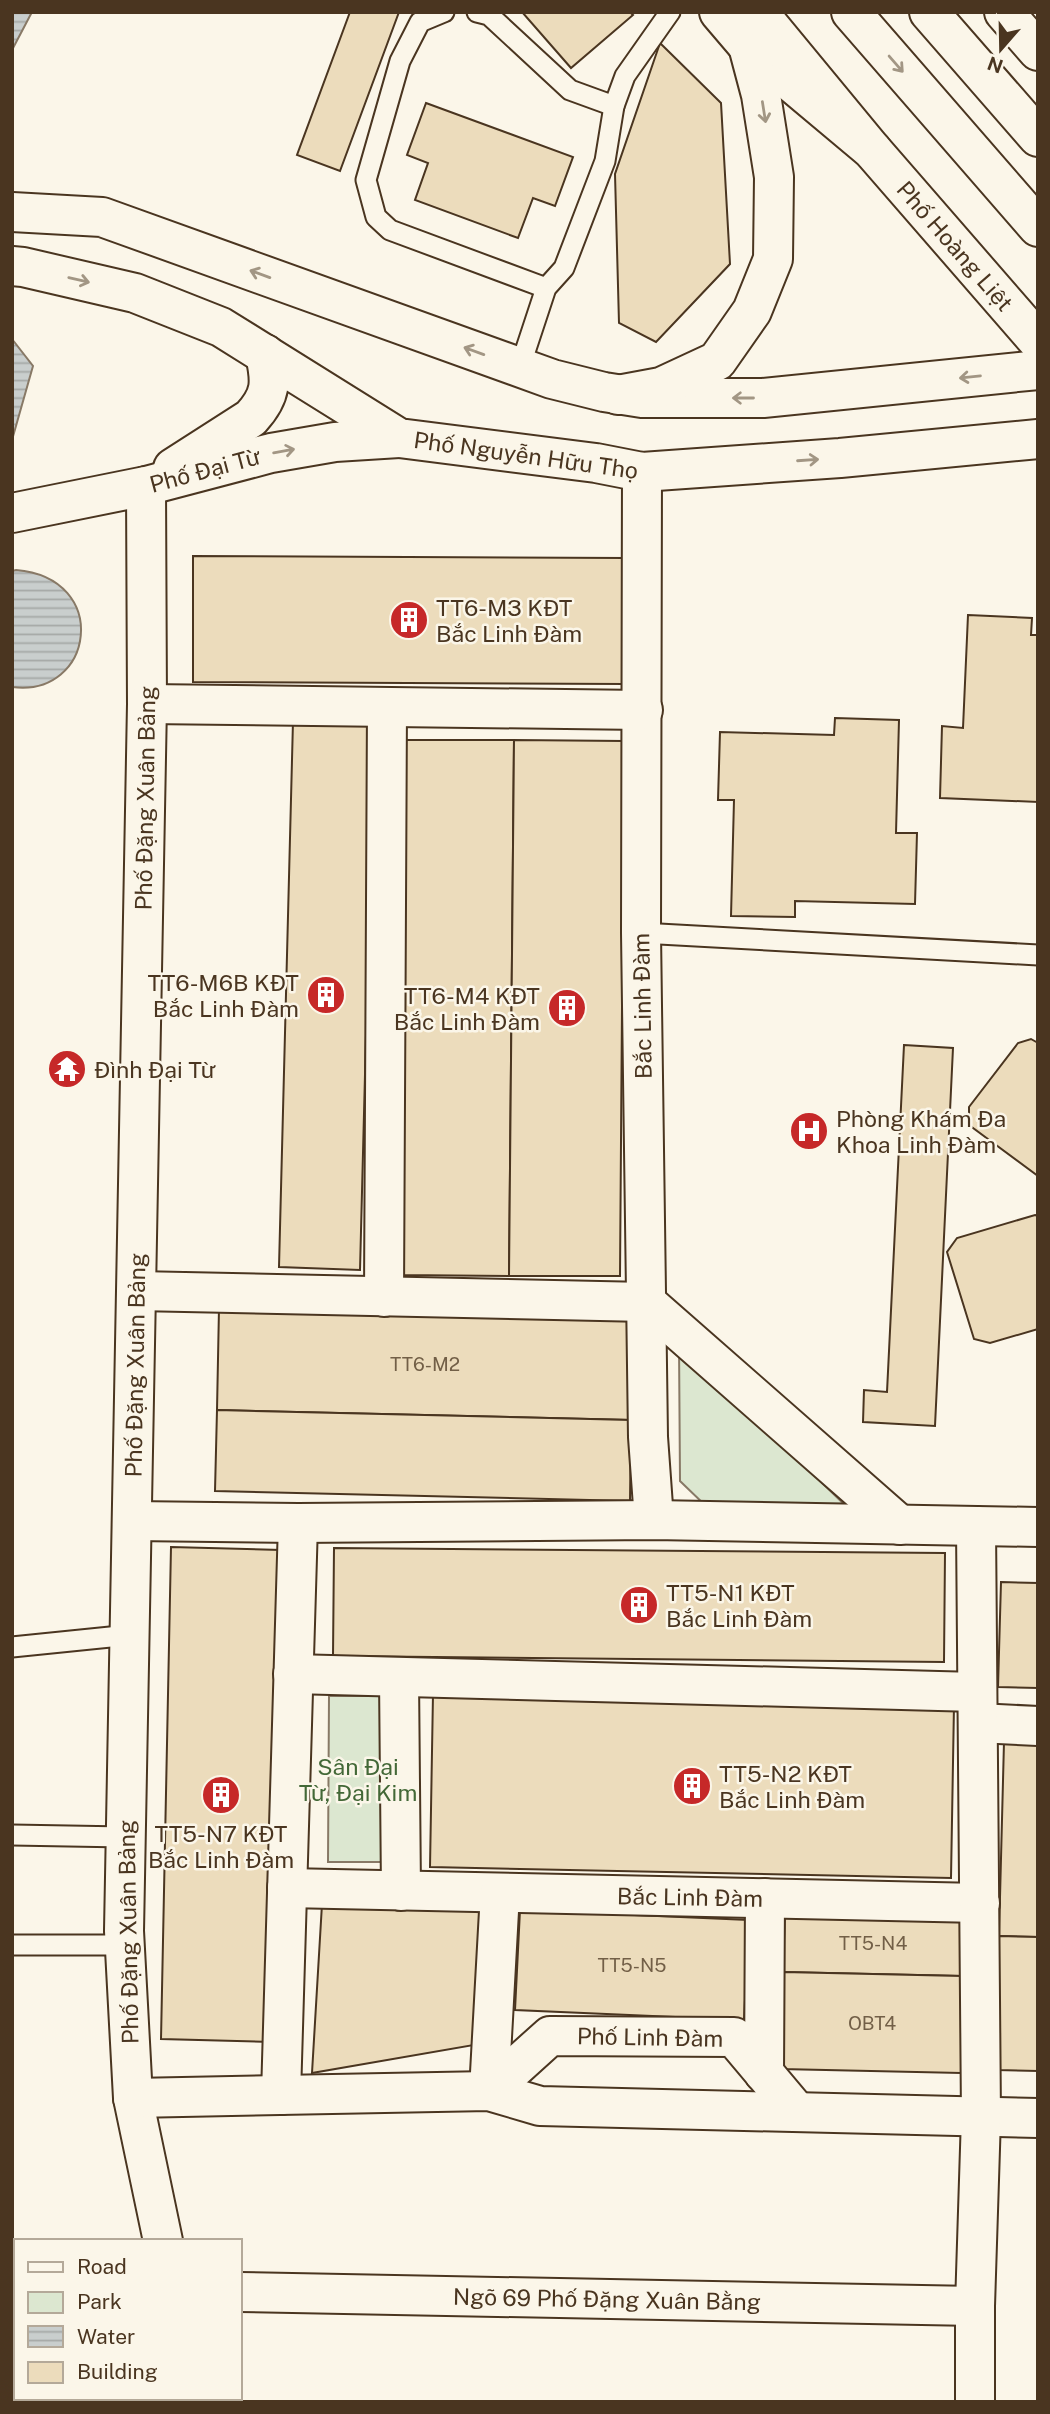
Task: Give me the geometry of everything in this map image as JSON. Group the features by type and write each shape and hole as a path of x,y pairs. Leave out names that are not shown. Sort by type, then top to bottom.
{"main road":[{"name":"Phố Hoàng Liệt","path":"719,12 753,29 872,150 1038,341"},
{"path":"851,12 1038,227"},
{"path":"929,12 1038,137"},
{"path":"1004,12 1038,51"},
{"path":"618,395 662,387 717,360 752,311 773,259 774,177 753,29"},
{"path":"12,212 102,217 520,368 552,379 618,395 642,398 763,398 1038,370"},
{"name":"Phố Nguyễn Hữu Thọ","path":"12,267 23,267 135,293 221,327 399,438 596,463 642,472 840,458 1038,439"},
{"path":"146,486 251,418 260,408 271,381 265,354"},
{"name":"Phố Đại Từ","path":"12,513 146,486 271,453 335,442 399,438"},
{"name":"Bắc Linh Đàm","path":"642,472 641,933 648,1437 653,1520"},
{"name":"Phố Đặng Xuân Bảng","path":"146,486 147,704 124,1945 134,2098 163,2239"},
{"path":"147,704 643,710"},
{"path":"384,1297 387,707"},
{"path":"137,1291 646,1302 900,1525"},
{"path":"132,1521 298,1523 653,1520 1038,1527"},
{"path":"281,2095 298,1523"},
{"path":"975,2402 981,2117 976,1526"},
{"path":"293,1674 399,1677 977,1708 1038,1726"},
{"path":"399,1677 401,1891"},
{"name":"Bắc Linh Đàm","path":"287,1888 980,1903"},
{"path":"489,2091 499,1892"},
{"path":"764,2073 765,1898"},
{"name":"Phố Linh Đàm","path":"489,2091 550,2036 734,2037 797,2112"},
{"path":"134,2098 489,2091 540,2106 1038,2118"},
{"name":"Ngõ 69 Phố Đặng Xuân Bằng","path":"242,2292 975,2306"}],"lane":[{"path":"444,12 420,22 400,61 366,180 376,217 390,230 546,288"},
{"path":"477,12 489,15 570,90 614,106"},
{"path":"520,368 546,288 564,268 605,161 614,106 625,76 670,12"},
{"path":"641,933 1038,955"},
{"path":"12,1647 130,1635"},
{"path":"12,1835 125,1837"},
{"path":"12,1945 124,1945"}],"green space":[{"path":"679,1344 848,1508 709,1509 680,1481"},
{"name":"Sân Đại Từ, Đại Kim","path":"329,1696 388,1696 388,1862 328,1862"}],"water":[{"path":"12,12 32,12 12,50"},
{"path":"12,339 33,366 12,440"},
{"path":"12,571 47,578 67,593 79,613 81,636 75,657 61,674 40,685 12,687"}],"building":[{"path":"350,12 399,12 340,171 297,155"},
{"path":"522,12 630,12 633,15 571,68"},
{"path":"660,43 721,103 730,264 656,342 619,323 615,174"},
{"path":"426,103 573,157 555,206 533,198 518,238 415,200 428,163 407,155"},
{"name":"TT6-M3 KĐT Bắc Linh Đàm","path":"193,556 626,558 625,684 193,682"},
{"path":"968,615 1032,618 1031,635 1038,635 1038,802 940,798 942,726 963,728"},
{"path":"835,718 899,720 896,833 917,833 915,904 795,901 795,917 731,916 734,800 718,800 720,732 834,735"},
{"name":"TT6-M6B KĐT Bắc Linh Đàm","path":"293,721 374,723 360,1270 279,1267"},
{"path":"406,740 514,740 509,1276 400,1275"},
{"name":"TT6-M4 KĐT Bắc Linh Đàm","path":"514,740 624,741 620,1276 509,1276"},
{"path":"1031,1039 1038,1043 1038,1176 969,1125 969,1107 1018,1043"},
{"path":"904,1045 953,1048 935,1426 863,1422 864,1390 887,1392"},
{"path":"1038,1216 1038,1329 990,1343 974,1339 947,1252 957,1238"},
{"path":"219,1308 633,1318 631,1420 217,1410"},
{"path":"217,1410 631,1420 630,1501 215,1491"},
{"name":"TT5-N7 KĐT Bắc Linh Đàm","path":"171,1547 281,1550 271,2042 161,2039"},
{"name":"TT5-N1 KĐT Bắc Linh Đàm","path":"334,1548 945,1553 944,1662 333,1656"},
{"path":"1001,1582 1038,1583 1038,1688 998,1687"},
{"name":"TT5-N2 KĐT Bắc Linh Đàm","path":"433,1694 954,1705 951,1878 430,1867"},
{"path":"1004,1742 1038,1743 1038,1937 999,1936"},
{"path":"487,1903 474,2045 312,2073 322,1904"},
{"path":"520,1910 749,1920 744,2020 515,2010"},
{"path":"785,1910 963,1914 962,1976 783,1972"},
{"path":"999,1936 1038,1937 1038,2071 997,2070"},
{"path":"783,1972 962,1976 961,2073 781,2069"}],"place":[{"name":"TT6-M3 KĐT Bắc Linh Đàm","path":"409,620"},
{"name":"TT6-M6B KĐT Bắc Linh Đàm","path":"326,995"},
{"name":"TT6-M4 KĐT Bắc Linh Đàm","path":"567,1008"},
{"name":"Đình Đại Từ","path":"67,1069"},
{"name":"Phòng Khám Đa Khoa Linh Đàm","path":"809,1131"},
{"name":"TT5-N1 KĐT Bắc Linh Đàm","path":"639,1605"},
{"name":"TT5-N2 KĐT Bắc Linh Đàm","path":"692,1786"},
{"name":"TT5-N7 KĐT Bắc Linh Đàm","path":"221,1795"}]}
